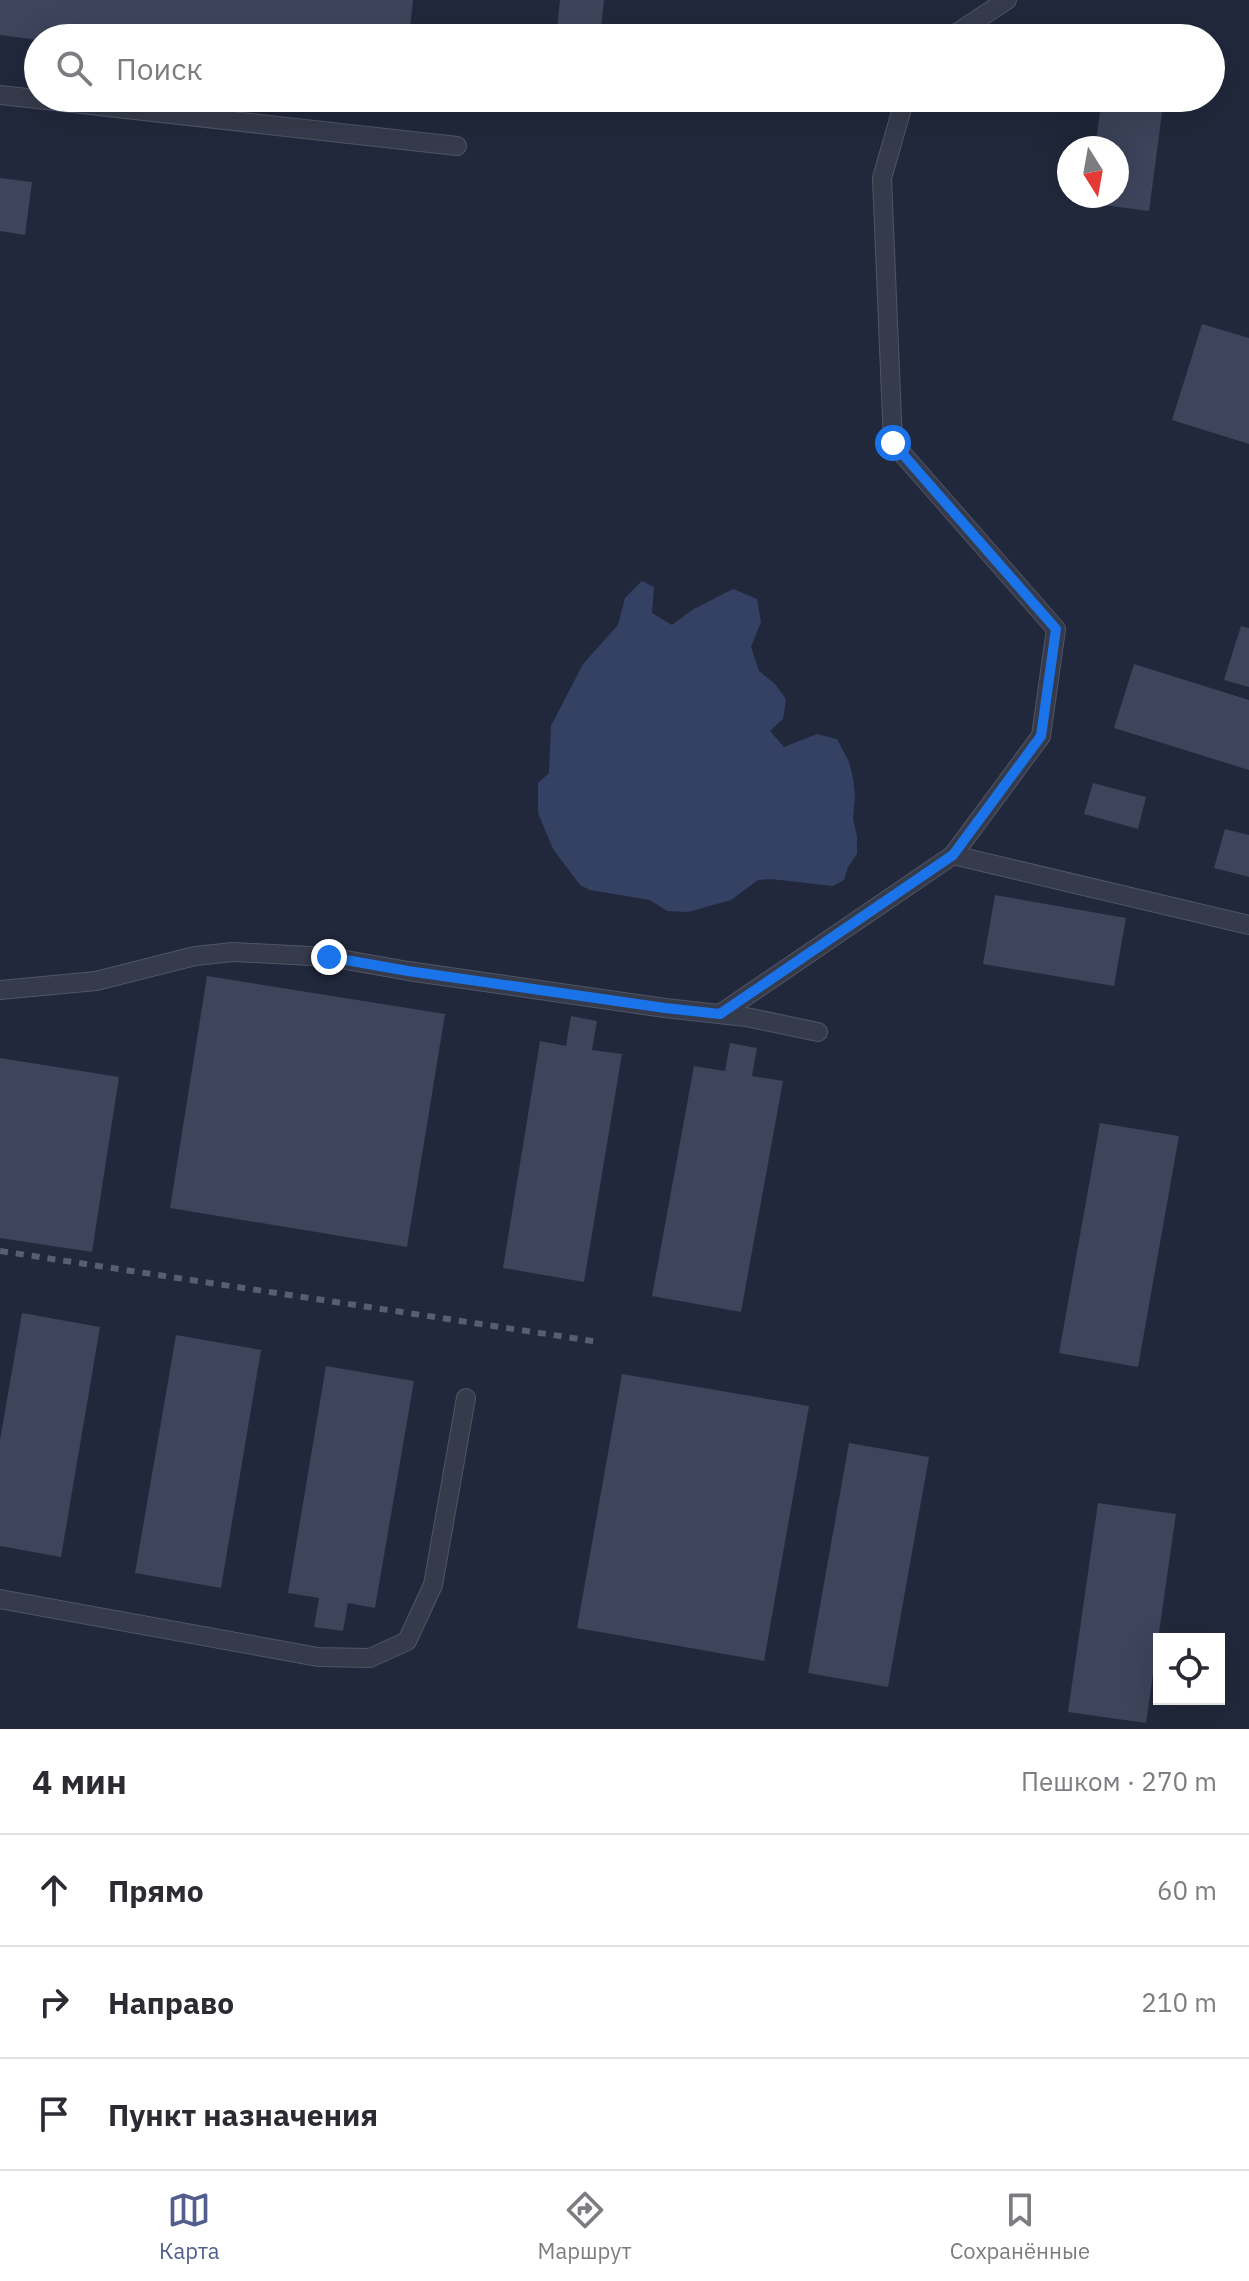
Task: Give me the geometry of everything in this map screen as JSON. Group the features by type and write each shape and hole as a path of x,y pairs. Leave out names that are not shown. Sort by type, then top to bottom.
{"lane":[{"path":"970,24 1007,0"},
{"path":"0,95 24,98"},
{"path":"152,112 457,146"},
{"path":"720,1014 953,855 1041,736 1056,629 893,443 882,178 901,112"},
{"path":"953,855 1249,925"},
{"path":"0,990 96,981 195,956 233,952 329,957 408,971 720,1014 818,1032"},
{"path":"0,1599 318,1657 370,1658 407,1641 433,1585 466,1398"}],"water":[{"path":"642,581 654,587 652,613 672,625 692,610 733,589 757,599 761,622 751,647 759,671 775,684 786,699 783,719 770,731 784,747 817,734 837,739 849,762 855,796 853,819 857,854 844,880 833,886 758,880 731,900 688,912 667,911 650,900 590,890 580,885 553,849 538,813 538,783 549,773 551,726 583,664 618,625 625,598"}],"building":[{"path":"0,0 413,0 410,24 24,24 24,38 0,35"},
{"path":"560,0 604,0 601,24 557,24"},
{"path":"1100,112 1162,112 1149,211 1126,208 1129,208 1129,136 1097,136"},
{"path":"0,178 32,182 25,235 0,231"},
{"path":"1202,324 1249,338 1249,444 1172,420"},
{"path":"1241,626 1249,628 1249,687 1224,680"},
{"path":"1134,664 1249,700 1249,770 1114,728"},
{"path":"1093,783 1146,797 1138,829 1084,814"},
{"path":"1225,829 1249,835 1249,877 1214,868"},
{"path":"995,895 1126,918 1114,986 983,964"},
{"path":"207,976 445,1014 407,1247 170,1208"},
{"path":"571,1016 597,1021 592,1050 622,1054 584,1282 503,1268 540,1041 566,1046"},
{"path":"730,1043 757,1048 752,1076 783,1081 741,1312 652,1296 694,1066 725,1071"},
{"path":"0,1058 119,1077 92,1252 0,1238"},
{"path":"1100,1123 1179,1136 1138,1367 1059,1353"},
{"path":"22,1313 100,1327 61,1557 0,1546 0,1440"},
{"path":"176,1335 261,1350 221,1588 135,1573"},
{"path":"326,1366 414,1381 375,1608 348,1603 343,1631 314,1627 319,1598 288,1593"},
{"path":"622,1374 809,1406 764,1661 577,1628"},
{"path":"849,1443 929,1457 888,1687 808,1673"},
{"path":"1098,1503 1176,1514 1159,1633 1153,1633 1153,1674 1146,1723 1068,1712"}],"railway":[{"path":"0,1251 599,1342"}],"route":[{"path":"329,957 408,971 720,1014 953,855 1041,736 1056,629 893,443"}]}
